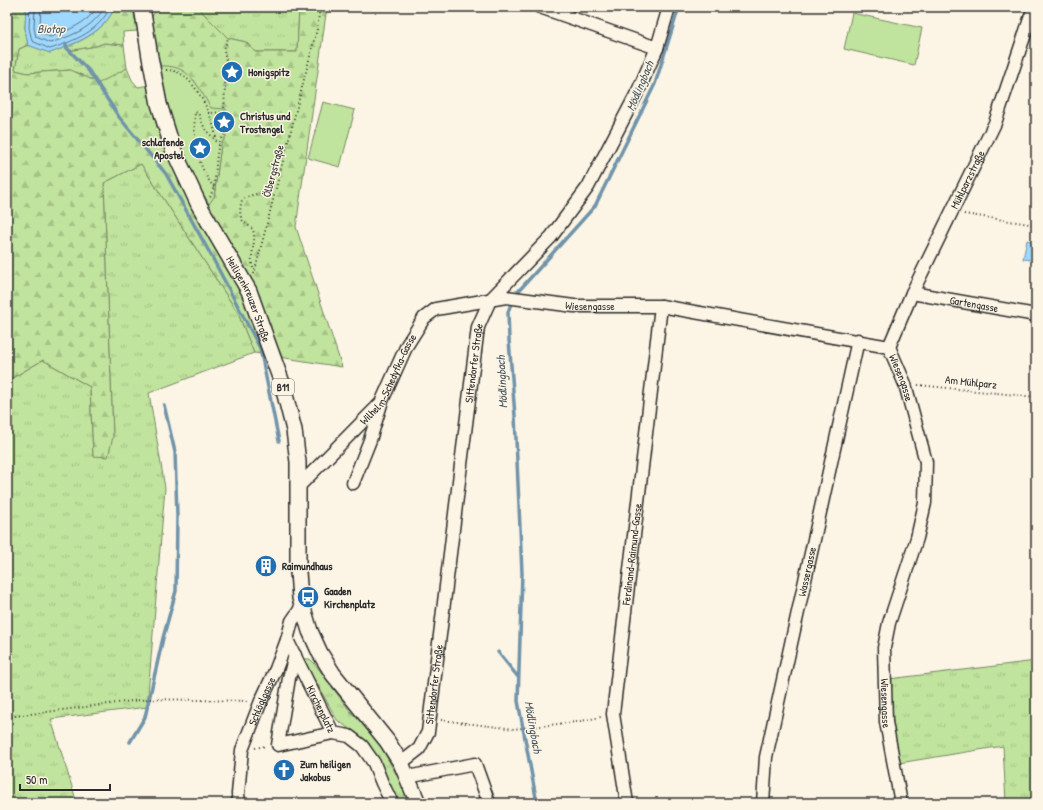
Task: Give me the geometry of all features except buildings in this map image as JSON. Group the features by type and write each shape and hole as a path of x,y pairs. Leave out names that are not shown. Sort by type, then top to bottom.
{"main road":[{"name":"Heiligenkreuzer Straße","path":"142,7 152,71 166,130 182,171 205,216 249,291 268,342 285,396 294,430 298,462 298,572 302,605"},
{"name":"B11","path":"302,605 310,631 320,653 333,674 383,736 401,763 418,803"}],"street":[{"path":"540,7 658,48"},
{"name":"Sittendorfer Straße","path":"401,763 419,749 428,732 478,327 490,300 551,237 588,187 638,91 658,48 669,7"},
{"name":"Mühlparzstraße","path":"889,347 912,293 995,123 1034,7"},
{"name":"Gartengasse","path":"912,293 1036,315"},
{"name":"Wiesengasse","path":"490,300 506,297 574,306 661,306 858,340 889,347 905,384 926,462 925,503 917,538 889,623 884,648 886,722 901,803"},
{"name":"Wilhelm-Schedyfka-Gasse","path":"298,487 377,407 407,346 424,318 436,309 490,300"},
{"name":"Ferdinand-Raimund-Gasse","path":"627,803 613,714 661,306"},
{"name":"Wassergasse","path":"763,803 766,757 858,340"},
{"path":"353,483 370,440 377,407"},
{"name":"Schlöglgasse","path":"239,803 238,794 242,750 261,701 276,669 287,640 292,621 302,605"},
{"name":"Kirchenplatz","path":"287,640 333,733 349,736 362,746 374,762 392,803"},
{"path":"295,655 289,678 278,745 333,733"},
{"path":"407,777 475,764 489,803"}],"path":[{"name":"Ölbergstraße","path":"249,291 275,196 317,30 320,7"},
{"path":"209,198 214,187 219,144 224,136 225,130 222,121 224,112 226,60 224,50 228,38"},
{"path":"152,71 173,70 182,74 192,84 199,94 208,113 216,133 216,140"},
{"path":"214,187 209,181 198,156 195,131 195,112 198,113 205,129 219,144"},
{"path":"208,113 224,112"},
{"path":"254,274 251,262 253,231 250,226 244,222 240,212 242,200 250,195 261,193 275,196"},
{"path":"952,212 1036,225"},
{"name":"Am Mühlparz","path":"905,384 1036,397"},
{"path":"7,716 148,699 261,701"},
{"path":"430,718 514,729 576,722 613,714"}],"green space":[{"path":"7,7 26,7 25,28 28,45 19,49 15,70 28,73 71,70 99,83 127,68 132,80 138,87 149,85 137,31 123,32 124,45 104,43 68,51 66,47 88,37 95,32 111,15 115,7 133,7 135,20 151,18 158,7 202,7 201,11 228,38 246,42 255,52 297,52 299,7 327,7 296,227 342,367 254,353 238,313 141,164 104,183 113,437 108,457 93,456 90,387 43,360 7,381","holes":["194,80 226,136 221,145 214,197 190,171 173,128"]},
{"path":"202,7 299,7 297,52 255,52 246,42 228,38 201,11"},
{"path":"852,13 922,28 914,65 844,49"},
{"path":"104,43 124,45 127,68 99,84 70,70 28,73 15,70 19,49 28,45 50,53 66,47 68,51"},
{"path":"159,66 170,66 185,72 197,84 211,108 226,109 226,136 221,145 214,197 209,204 190,171 173,128"},
{"path":"323,102 355,110 340,167 308,158"},
{"path":"141,164 238,313 254,353 149,393 165,488 147,707 51,719 77,803 7,803 7,381 43,360 90,387 93,456 113,437 104,183"},
{"path":"305,659 310,659 315,664 350,711 371,733 401,782 409,803 399,803 390,788 378,759 369,743 337,720 316,682 302,664"},
{"path":"1036,661 1036,803 1006,803 1003,746 899,763 894,734 889,679"}],"water":[{"name":"Biotop","path":"26,7 115,7 110,16 96,31 79,41 50,53 28,45 25,28"},
{"path":"1027,240 1035,242 1031,260 1023,259"}],"waterway":[{"name":"Mödlingbach","path":"515,295 595,206 655,84 679,7"},
{"path":"66,44 66,47 89,71 119,117 166,174 212,257 260,348 279,441"},
{"name":"Mödlingbach","path":"512,301 508,312 509,340 515,416 522,573 518,701 537,803"},
{"path":"130,742 145,717 163,638 176,591 177,516 175,452 164,405"},
{"path":"498,652 518,677"}],"place":[{"name":"Honigspitz","path":"232,72"},
{"name":"Christus und Trostengel","path":"224,122"},
{"name":"schlafende Apostel","path":"200,148"},
{"name":"Raimundhaus","path":"266,566"},
{"name":"Gaaden Kirchenplatz","path":"308,597"},
{"name":"Zum heiligen Jakobus","path":"284,770"}]}
